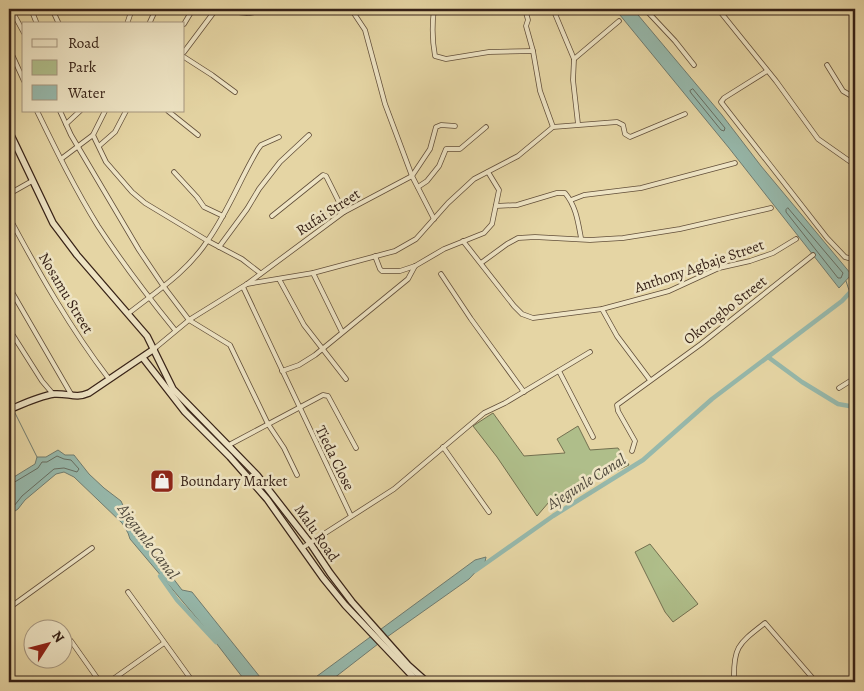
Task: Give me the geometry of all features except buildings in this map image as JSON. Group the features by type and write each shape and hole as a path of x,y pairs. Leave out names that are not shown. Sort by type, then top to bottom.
{"main road":[{"name":"Malu Road","path":"9,131 53,222 64,239 148,336 173,389 236,452 270,490 372,630"},
{"path":"9,410 53,394 71,394 77,397 89,393 143,358 153,348"},
{"path":"148,365 151,359 158,357"},
{"name":"Malu Road","path":"143,358 186,412 230,457 267,499 323,578 418,682"},
{"path":"230,457 236,452"},
{"name":"Malu Road","path":"386,645 427,682"}],"street":[{"path":"11,9 22,30"},
{"path":"31,9 36,22"},
{"path":"52,9 58,22"},
{"path":"128,22 132,9"},
{"path":"149,22 156,9"},
{"path":"185,22 194,9"},
{"path":"185,51 209,16 214,12 221,9 246,13 266,9"},
{"path":"351,9 365,30 385,104 412,176 434,219"},
{"path":"434,9 431,38 435,56 446,59 489,52 533,51"},
{"path":"525,9 528,20 526,26 533,51 540,91 553,127"},
{"path":"553,9 574,59 573,80 578,124"},
{"path":"645,9 675,41 694,65"},
{"path":"718,9 767,70 818,139 855,165"},
{"path":"574,59 619,21"},
{"path":"9,48 22,76"},
{"path":"185,58 235,92"},
{"path":"827,65 843,91 855,98"},
{"path":"767,70 724,98 721,102 827,238 845,256 852,259 855,257"},
{"path":"38,112 99,227 149,298 175,330"},
{"path":"60,112 139,250 164,287 189,320 230,345 268,424 284,448 297,475"},
{"path":"66,124 79,112"},
{"path":"61,159 93,136 105,112"},
{"path":"99,146 115,132 125,112"},
{"path":"169,112 198,135"},
{"path":"247,284 313,273 395,251 408,244 424,231 462,189 474,179 518,156 553,127 578,124 621,123 625,134 630,137 684,114"},
{"path":"412,176 430,149 436,127 441,125 455,126"},
{"path":"418,187 439,166 446,149 460,149 486,127"},
{"path":"220,247 259,189 280,162 309,135"},
{"path":"93,136 106,162 145,204 242,259 260,273"},
{"path":"129,313 164,287 194,259 208,241 223,216 258,149 261,145 279,137"},
{"path":"571,200 584,195 641,188 735,163"},
{"path":"174,172 204,207 223,216"},
{"path":"375,256 380,269 385,272 400,271 415,266 463,240 484,233 490,228 499,190 488,172"},
{"path":"272,216 322,175 326,176 344,212"},
{"name":"Rufai Street","path":"153,348 189,320 243,287 344,212 412,176"},
{"path":"9,194 32,182"},
{"path":"496,206 517,205 561,192 565,193 571,200 577,215 581,238"},
{"path":"481,263 518,238 581,238 590,240 623,238 680,229 771,208"},
{"name":"Nosamu Street","path":"9,217 58,305 109,379"},
{"name":"Anthony Agbaje Street","path":"463,240 514,306 522,314 533,318 602,309 669,291 719,268 750,261 773,253 796,239"},
{"name":"Okorogbo Street","path":"632,451 635,439 616,408 617,405 701,344 813,255"},
{"path":"282,371 308,361 408,279 415,266"},
{"path":"313,273 342,332"},
{"path":"441,274 524,392"},
{"path":"279,279 304,325 346,379"},
{"path":"9,287 71,394"},
{"name":"Tieda Close","path":"243,287 351,516"},
{"path":"602,309 618,336 650,380"},
{"path":"9,329 42,381 53,394"},
{"path":"302,548 394,489 484,413 524,392 590,352"},
{"path":"559,371 593,437"},
{"path":"840,388 855,378"},
{"path":"229,445 320,396 328,396 356,448"},
{"path":"443,446 489,512"},
{"path":"9,608 92,548"},
{"path":"128,592 193,682"},
{"path":"734,682 733,665 737,649 741,643 765,623 816,682"},
{"path":"72,642 100,682"},
{"path":"109,682 164,643"}],"green space":[{"path":"493,413 524,456 565,453 557,439 578,426 590,450 618,448 629,465 549,502 537,516 497,457 473,426"},
{"path":"650,544 698,604 673,622 665,612 635,552"}],"water":[{"path":"615,9 633,9 851,274 855,268 855,304 853,306 851,275 839,288 729,148"},
{"path":"58,450 65,455 74,455 89,474 121,501 131,523 182,590 192,592 264,682 246,682 200,622 130,539 122,523 74,477 64,472 56,474 9,515 9,480 35,464 37,457 46,457"},
{"path":"486,557 485,562 469,579 387,637 329,682 309,682 475,560"}],"waterway":[{"path":"846,281 850,293"},
{"name":"Ajegunle Canal","path":"475,571 553,516 643,460 712,399 842,301 855,287"},
{"path":"768,357 802,382 838,404 855,407"},
{"path":"9,401 12,407"},
{"path":"14,411 37,457"},
{"name":"Ajegunle Canal","path":"160,576 177,600 216,642"}],"place":[{"name":"Boundary Market","path":"162,481"}]}
